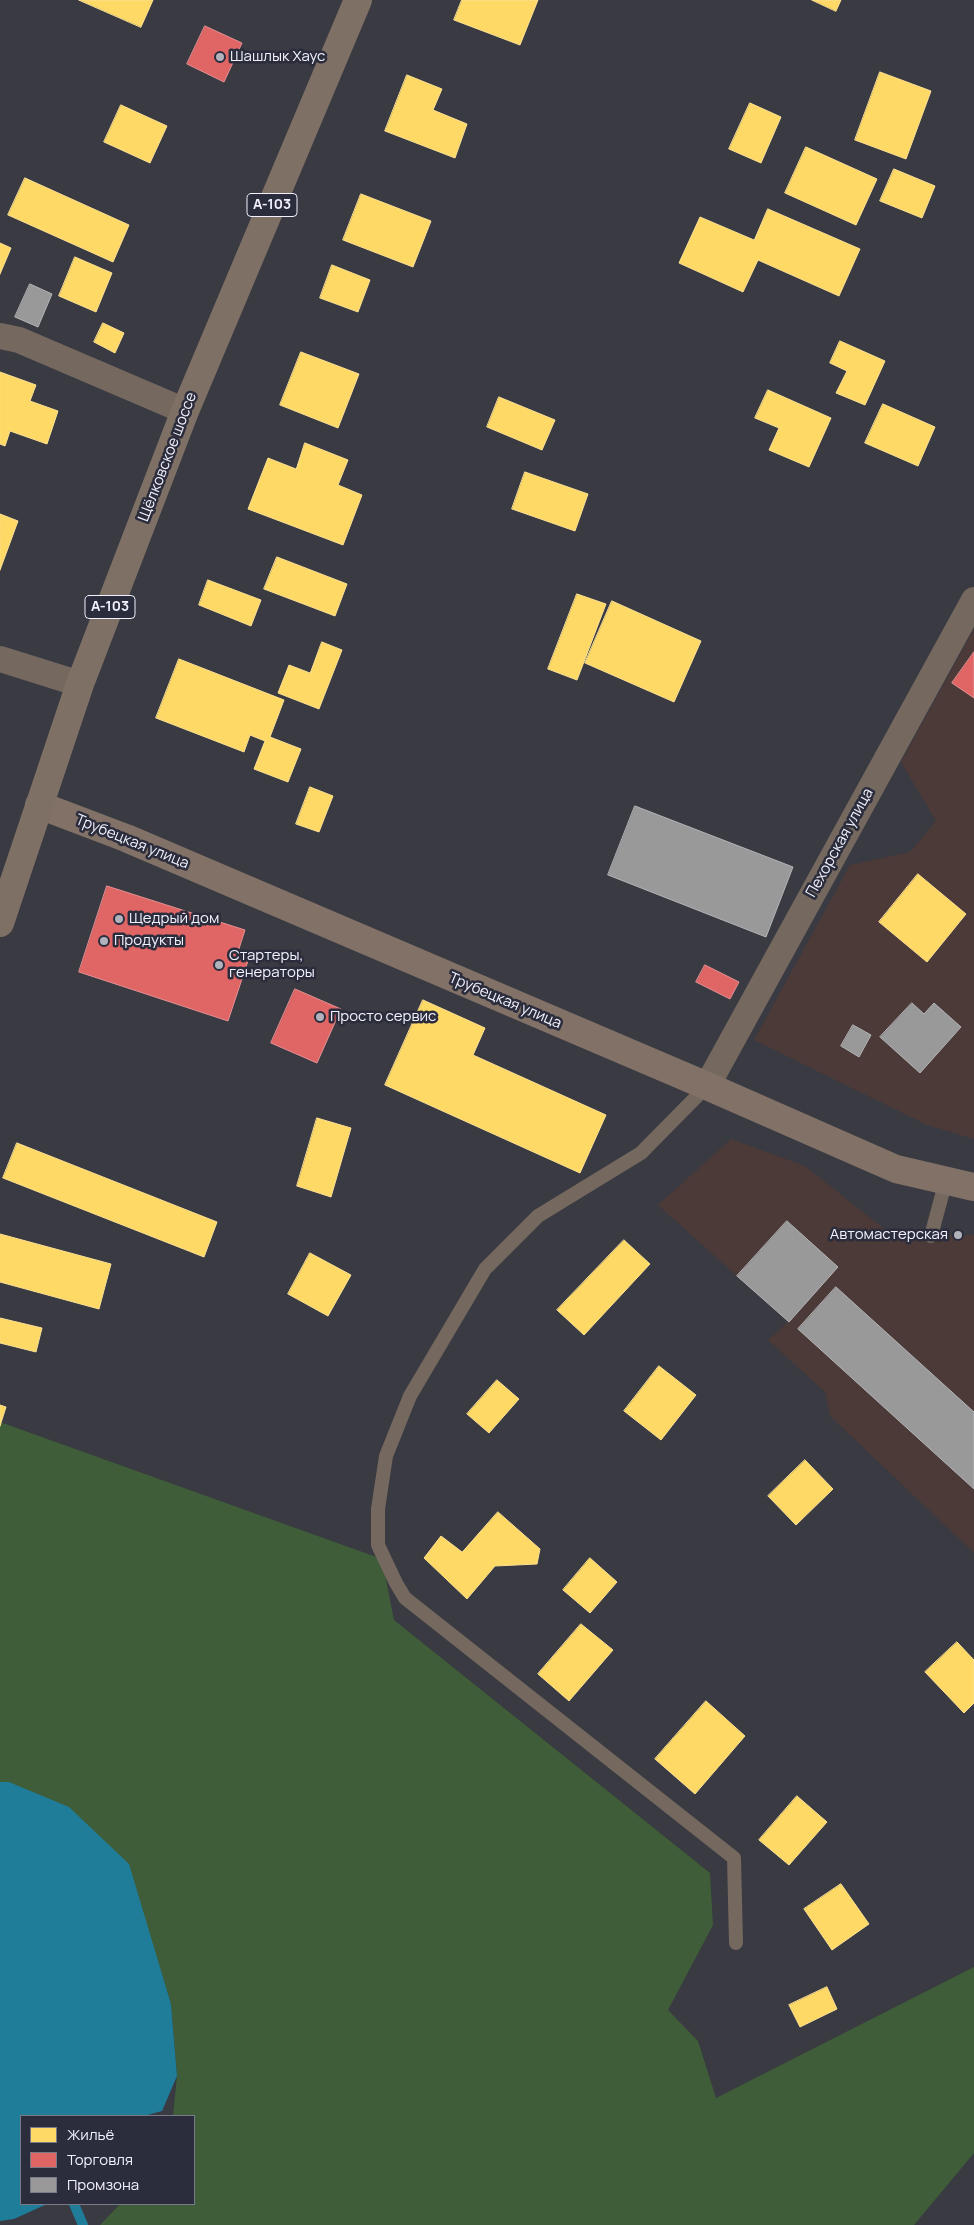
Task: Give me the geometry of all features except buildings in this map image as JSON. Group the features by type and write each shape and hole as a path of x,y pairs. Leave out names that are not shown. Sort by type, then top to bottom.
{"main road":[{"name":"Щёлковское шоссе","path":"0,923 80,684 185,411 358,0"},
{"name":"Трубецкая улица","path":"39,805 126,838 896,1169 974,1187"}],"street":[{"path":"0,336 19,340 185,411"},
{"name":"Пехорская улица","path":"706,1086 974,600"},
{"path":"0,659 80,684"}],"lane":[{"path":"706,1086 641,1154 538,1216 485,1269 410,1396 386,1456 378,1509 378,1545 405,1598 734,1858 736,1943"},
{"path":"931,1236 946,1180"}],"shaded area":[{"path":"974,629 974,1139 927,1125 754,1040 850,865 910,852 936,821 901,762"},
{"path":"731,1139 805,1166 893,1236 974,1235 974,1553 830,1416 825,1392 768,1340 788,1322 658,1205"}],"green space":[{"path":"0,1422 382,1559 394,1620 710,1873 713,1925 668,2010 698,2041 716,2098 974,1967 974,2153 914,2225 100,2225 119,2205 195,2205 195,2115 173,2115 177,2076 171,2004 155,1953 9,1782 0,1782"}],"water":[{"path":"0,1782 9,1782 69,1807 129,1864 171,2004 177,2076 162,2111 148,2115 20,2115 20,2205 45,2205 14,2219 0,2221"}],"waterway":[{"path":"74,2205 83,2225"}],"place":[{"name":"Шашлык Хаус","path":"220,57"},
{"name":"Щедрый дом","path":"119,919"},
{"name":"Продукты","path":"104,941"},
{"name":"Стартеры, генераторы","path":"219,965"},
{"name":"Просто сервис","path":"320,1017"},
{"name":"Автомастерская","path":"958,1235"}]}
